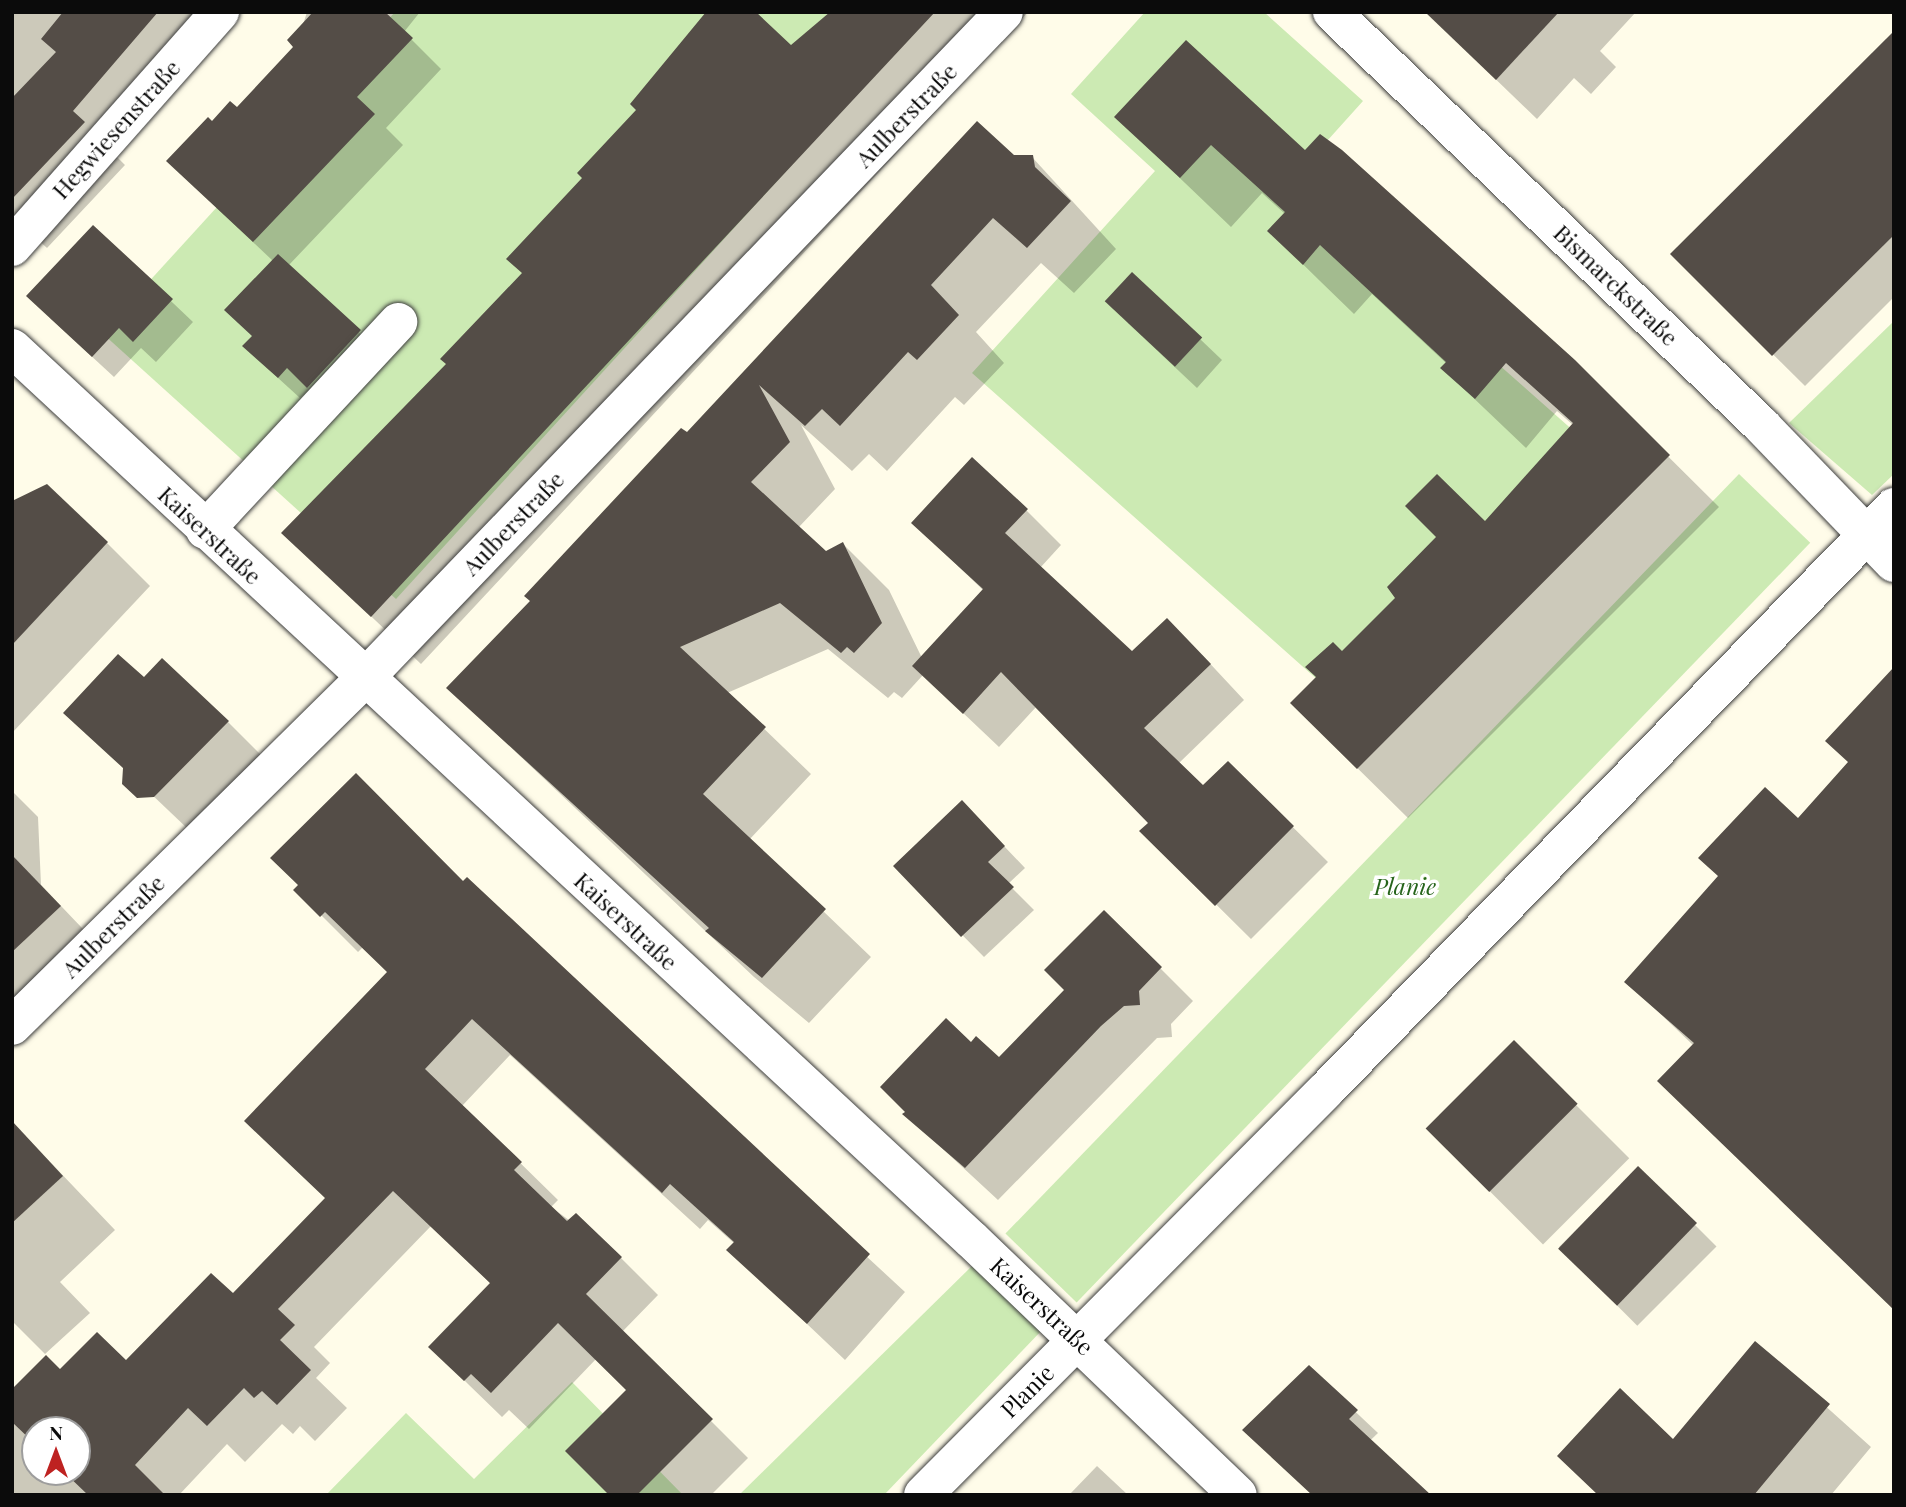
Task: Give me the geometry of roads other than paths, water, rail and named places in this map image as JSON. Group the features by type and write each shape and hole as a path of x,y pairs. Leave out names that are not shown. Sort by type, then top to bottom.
{"street":[{"name":"Hegwiesenstraße","path":"12,247 220,12"},
{"name":"Aulberstraße","path":"12,1026 363,679 1004,12"},
{"name":"Bismarckstraße","path":"1332,12 1762,426 1864,536 1894,563"},
{"path":"205,530 398,322"},
{"name":"Kaiserstraße","path":"12,348 363,679 1078,1340 1238,1495"},
{"name":"Planie","path":"923,1495 1894,507"}]}
